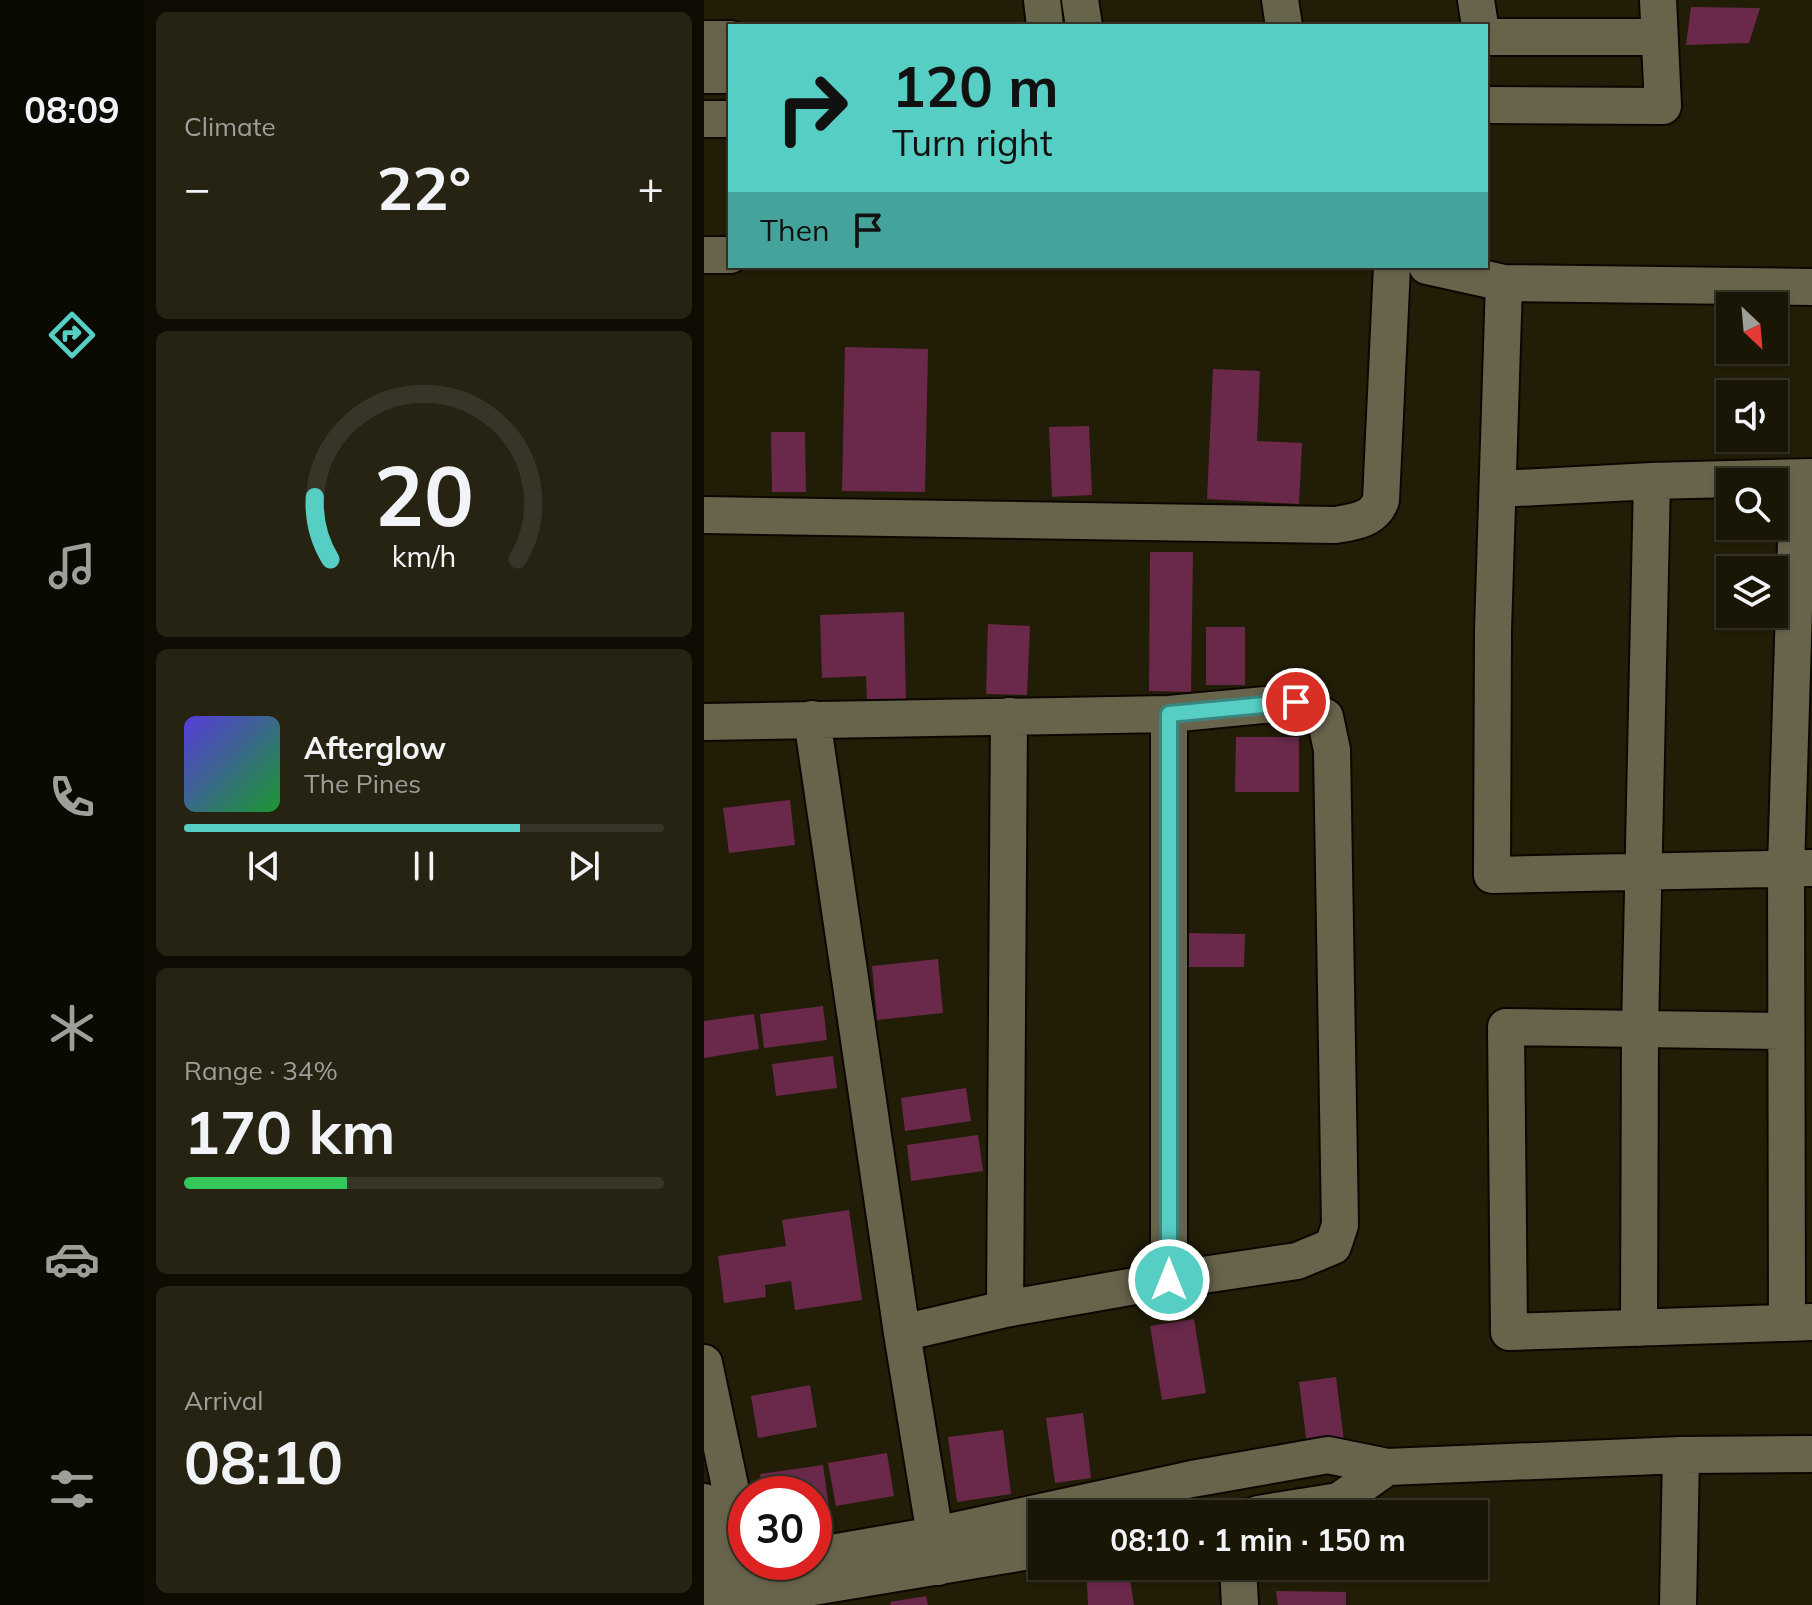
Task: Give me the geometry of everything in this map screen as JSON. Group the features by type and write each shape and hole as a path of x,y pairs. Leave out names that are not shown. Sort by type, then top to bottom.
{"street":[{"path":"1042,0 1045,24"},
{"path":"1080,0 1084,24"},
{"path":"1280,0 1284,24"},
{"path":"1476,0 1480,24"},
{"path":"1488,105 1663,106 1658,0"},
{"path":"1488,37 1660,37"},
{"path":"704,39 728,39"},
{"path":"704,75 728,75"},
{"path":"704,119 728,119"},
{"path":"704,255 728,255"},
{"path":"704,515 1335,525 1362,520 1378,509 1381,500 1392,268"},
{"path":"1436,268 1504,283 1812,287"},
{"path":"1504,283 1493,630 1492,875 1799,868"},
{"path":"1499,489 1652,481 1805,478 1799,966 1786,1031 1799,1322 1509,1332 1506,1027 1786,1031"},
{"path":"1639,1328 1640,1029 1652,481"},
{"path":"704,722 1169,714 1296,702 1325,717 1332,750 1340,1225 1333,1246 1297,1261 1005,1309 902,1333"},
{"path":"1169,714 1169,1280"},
{"path":"1005,1309 1009,716"},
{"path":"812,719 936,1551"},
{"path":"704,1363 735,1583"},
{"path":"735,1583 936,1551 1229,1473 1328,1455 1387,1467 1681,1455 1812,1454"},
{"path":"1678,1605 1681,1455"},
{"path":"1340,1500 1387,1467"},
{"path":"1229,1473 1233,1500"},
{"path":"704,1502 735,1583"},
{"path":"832,1555 1028,1549"},
{"path":"1239,1580 1240,1605"}],"building":[{"path":"1691,7 1760,8 1749,43 1686,45"},
{"path":"845,347 928,349 925,492 842,491"},
{"path":"1213,369 1260,371 1257,441 1302,443 1299,504 1207,499"},
{"path":"1089,426 1092,495 1052,497 1049,427"},
{"path":"771,432 805,432 806,492 772,492"},
{"path":"1150,552 1193,552 1191,692 1149,691"},
{"path":"904,612 906,702 867,703 866,676 822,678 820,615"},
{"path":"988,624 1030,626 1027,695 986,694"},
{"path":"1206,627 1245,627 1245,685 1206,685"},
{"path":"1236,737 1299,737 1299,792 1235,792"},
{"path":"790,800 795,845 729,853 723,808"},
{"path":"1184,933 1245,934 1244,967 1184,967"},
{"path":"938,959 943,1013 877,1020 872,966"},
{"path":"823,1006 827,1040 764,1048 760,1014"},
{"path":"754,1014 759,1049 704,1058 704,1021"},
{"path":"833,1056 837,1088 776,1096 772,1064"},
{"path":"966,1088 971,1121 905,1131 901,1098"},
{"path":"978,1135 983,1171 911,1181 907,1145"},
{"path":"849,1210 862,1300 795,1310 791,1281 765,1285 766,1297 724,1303 718,1256 786,1246 782,1220"},
{"path":"1194,1319 1206,1393 1162,1400 1150,1326"},
{"path":"1336,1377 1344,1441 1307,1446 1299,1382"},
{"path":"810,1385 817,1427 758,1438 751,1396"},
{"path":"1083,1413 1091,1478 1055,1483 1046,1418"},
{"path":"1003,1430 1011,1494 957,1502 948,1437"},
{"path":"887,1453 894,1496 836,1506 828,1463"},
{"path":"823,1465 825,1476 760,1476"},
{"path":"1087,1580 1130,1580 1134,1605 1088,1605"},
{"path":"1276,1591 1346,1592 1346,1605 1278,1605"},
{"path":"926,1596 928,1605 891,1605 890,1602"}],"route":[{"path":"1169,1280 1169,714 1296,702"}]}
